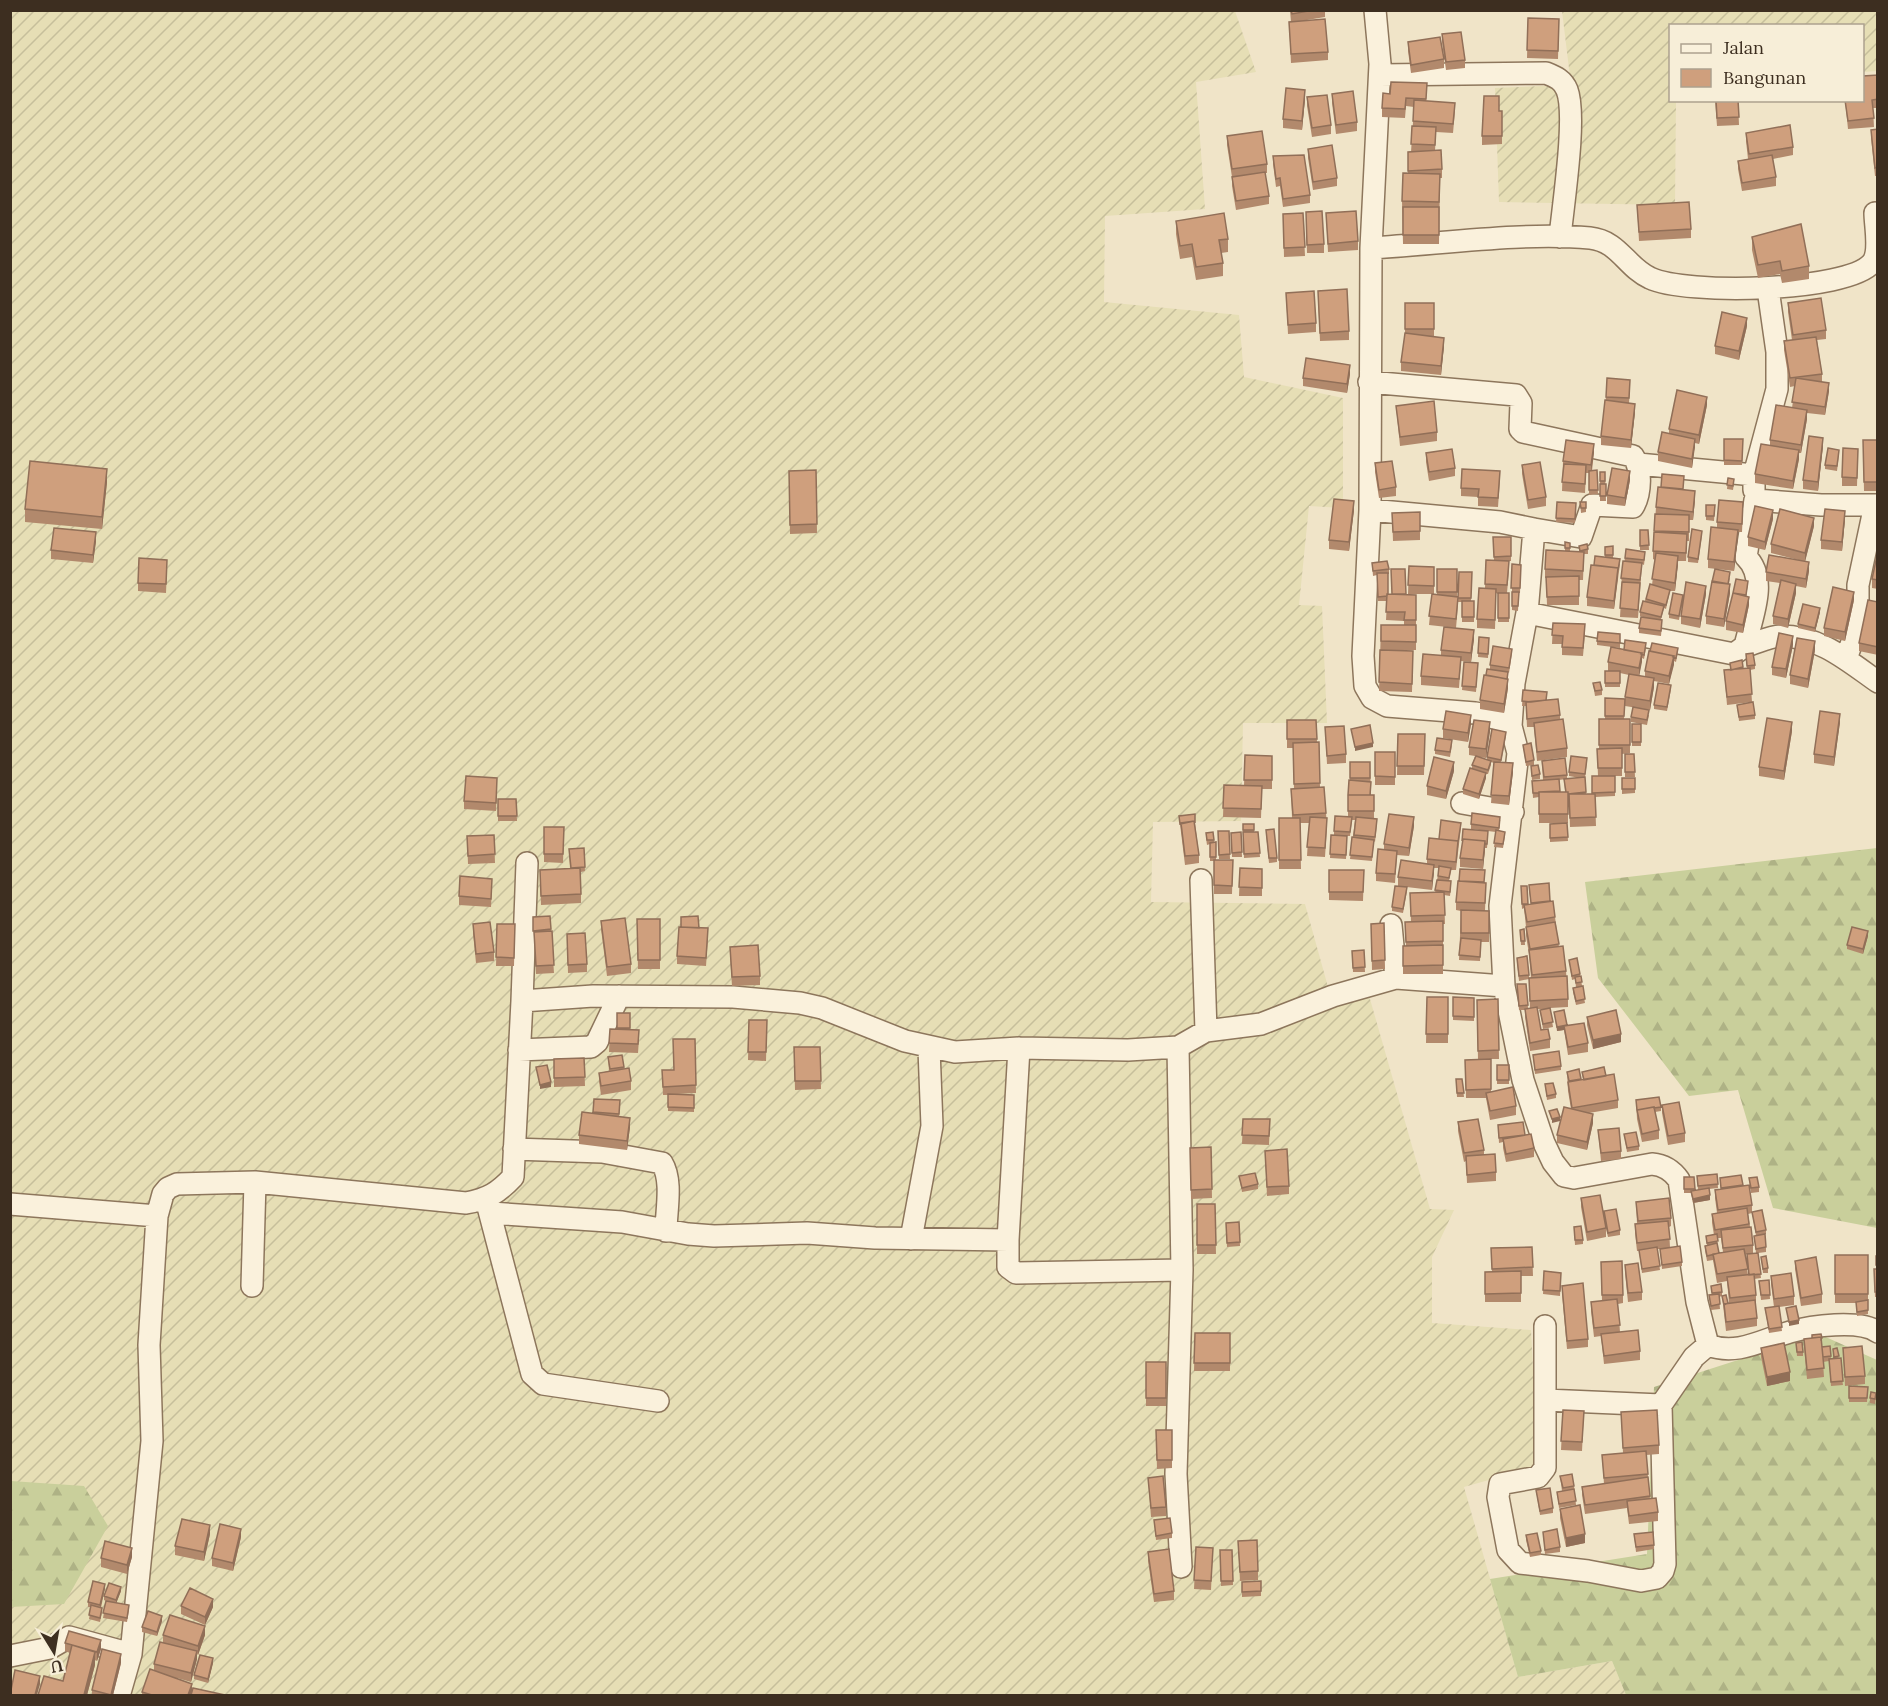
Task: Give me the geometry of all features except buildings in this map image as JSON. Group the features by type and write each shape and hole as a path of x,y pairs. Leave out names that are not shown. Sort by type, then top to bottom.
{"street":[{"path":"1375,10 1380,75 1371,248 1369,382 1371,510 1363,656 1365,686 1372,698 1387,706 1488,715 1510,726"},
{"path":"1380,75 1546,73 1561,79 1567,89 1571,111 1560,237"},
{"path":"1371,248 1560,237 1604,241 1614,246 1649,278 1725,288 1768,289 1842,277 1871,264 1876,258 1875,213"},
{"path":"1745,646 1758,584 1755,568 1746,557 1755,500 1754,475 1777,389 1777,352 1768,289"},
{"path":"1369,382 1516,395 1521,403 1520,429 1523,432 1623,452 1633,456 1638,464 1634,507 1592,505 1581,537 1500,522 1371,510"},
{"path":"1638,464 1754,475"},
{"path":"1755,500 1821,505 1876,505 1858,585 1858,625 1846,659"},
{"path":"1534,530 1527,613 1514,683 1510,726 1518,753 1513,812 1500,899 1504,986 1522,1080 1544,1143 1560,1172 1574,1178 1653,1164 1668,1169 1679,1180 1697,1302 1708,1345"},
{"path":"1527,613 1587,623 1726,654 1734,654 1745,646 1782,636 1820,645 1846,659 1878,682"},
{"path":"1462,803 1513,812"},
{"path":"488,1206 513,1177 527,863"},
{"path":"1202,880 1206,1031"},
{"path":"1391,925 1396,978"},
{"path":"522,1001 620,996 733,997 800,1002 842,1014 929,1049 955,1053 1019,1048 1128,1050 1178,1047 1206,1031 1269,1022 1334,996 1396,978 1504,986"},
{"path":"519,1050 591,1047 597,1042 620,996"},
{"path":"1178,1047 1182,1270 1176,1463 1181,1567"},
{"path":"1019,1048 1008,1267 1016,1273 1182,1270"},
{"path":"911,1239 932,1126 929,1049"},
{"path":"514,1149 602,1152 662,1164 665,1169 667,1188 666,1231"},
{"path":"119,1695 131,1654 152,1441 149,1345 158,1216 163,1194 168,1188 177,1184 255,1182 466,1203 714,1236 807,1233 911,1239 1008,1240"},
{"path":"252,1286 255,1182"},
{"path":"10,1204 158,1216"},
{"path":"488,1206 532,1374 543,1384 658,1401"},
{"path":"1708,1345 1721,1350 1736,1349 1791,1332 1849,1324 1878,1332"},
{"path":"1545,1326 1545,1468 1538,1477 1504,1482 1498,1490 1508,1550 1520,1563 1588,1570 1641,1581 1657,1578 1664,1571 1665,1564 1661,1405 1694,1357 1708,1345"},
{"path":"1545,1400 1661,1405"},
{"path":"10,1656 50,1648 69,1637 131,1654"}],"shaded area":[{"path":"11,11 1235,11 1256,72 1196,82 1205,209 1105,216 1104,302 1239,315 1244,377 1343,398 1343,508 1309,506 1299,605 1322,606 1327,723 1243,723 1241,821 1153,822 1151,902 1305,904 1333,1005 1368,992 1430,1209 1454,1210 1432,1257 1432,1323 1531,1330 1538,1466 1464,1487 1518,1677 1612,1661 1626,1695 11,1696"},
{"path":"1562,11 1877,11 1877,71 1864,72 1864,24 1669,24 1669,102 1676,102 1675,205 1499,202 1495,88 1571,85"}],"green space":[{"path":"1877,848 1877,1228 1773,1208 1738,1090 1689,1096 1598,978 1585,882"},
{"path":"1819,1334 1877,1360 1877,1695 1626,1695 1612,1661 1518,1677 1490,1579 1647,1554 1654,1387"},
{"path":"11,1481 84,1486 108,1526 64,1604 11,1607"}]}
